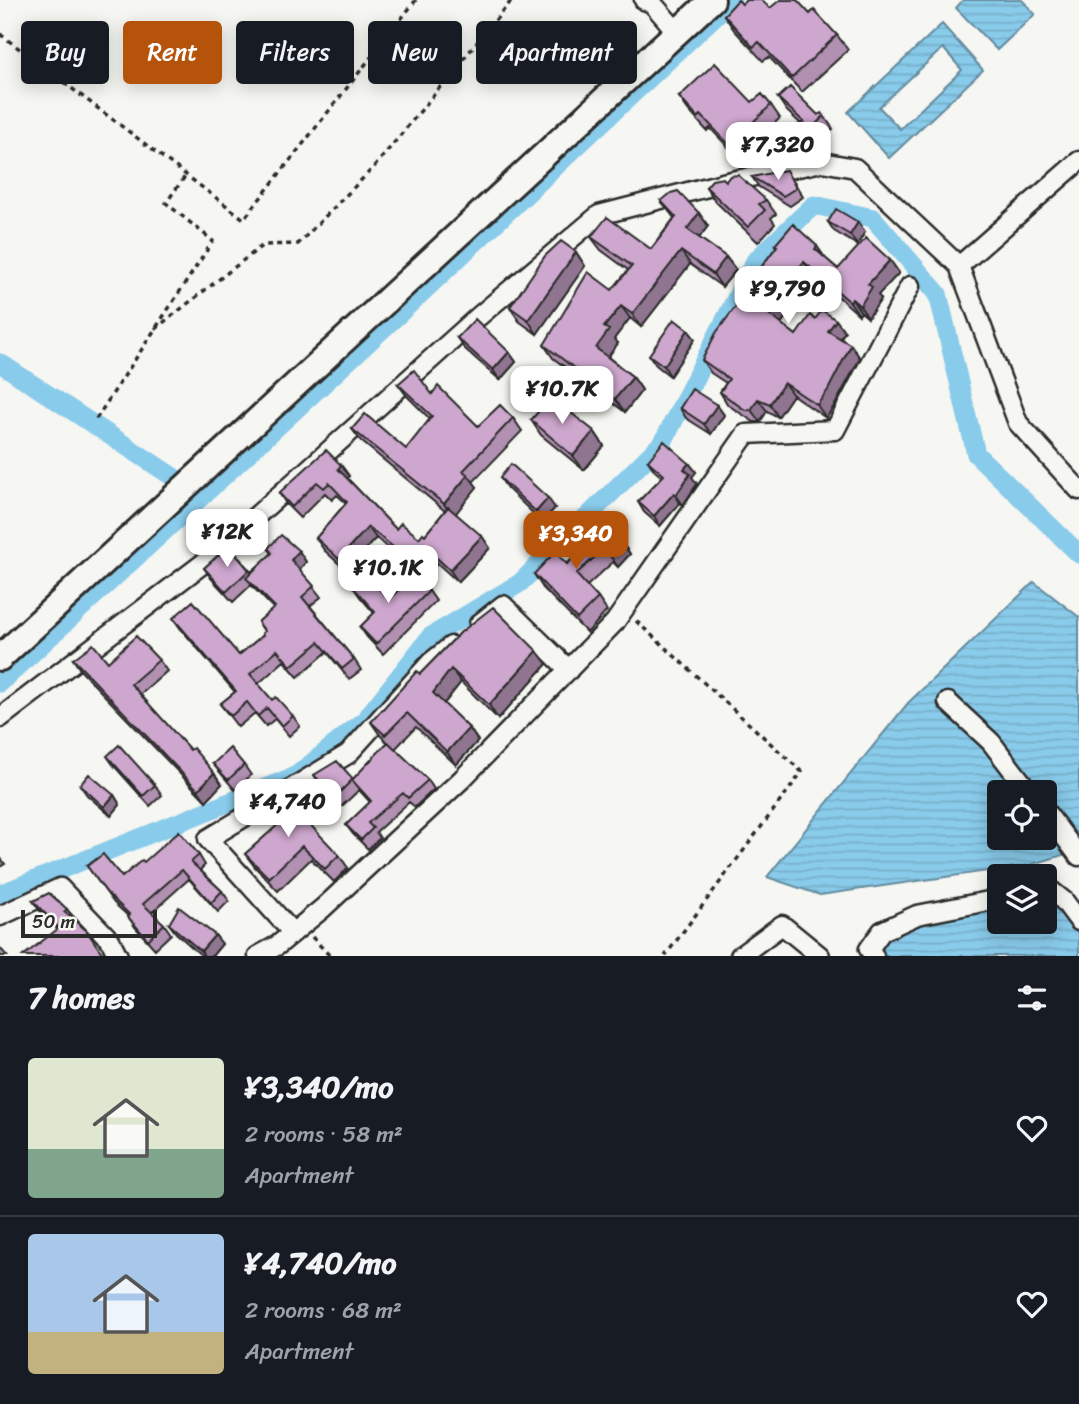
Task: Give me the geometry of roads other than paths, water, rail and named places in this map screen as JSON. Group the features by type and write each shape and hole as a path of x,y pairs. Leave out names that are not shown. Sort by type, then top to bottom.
{"street":[{"path":"644,0 652,3 678,33"},
{"path":"0,658 712,0"},
{"path":"959,266 1079,161"},
{"path":"0,718 205,562 478,317 599,215 727,182 822,162 855,168 959,266 1018,423 1079,490"},
{"path":"258,956 278,945 323,908 461,780 615,622 746,434 835,429 910,286"},
{"path":"297,930 208,839 348,754 431,662 503,605 569,670"},
{"path":"948,702 990,742 1021,780"},
{"path":"1057,827 1079,856"},
{"path":"0,916 60,888 110,940 118,956"},
{"path":"1057,895 1079,921"},
{"path":"874,956 869,949 882,931 917,915 987,901"},
{"path":"740,956 782,925 820,956"}],"water":[{"path":"963,0 1022,0 1035,14 997,50 956,8"},
{"path":"942,24 983,70 889,158 848,112","holes":["943,48 962,70 900,129 879,107"]},
{"path":"1034,582 1079,617 1079,850 1033,864 987,864 987,871 820,895 767,877 908,703"},
{"path":"1057,903 1079,932 1079,956 878,956 881,940 913,921 987,908 987,934 1057,934"}],"waterway":[{"path":"0,683 412,302 732,0"},
{"path":"0,894 297,775 364,721 430,637 520,583 663,442 755,261 814,205 873,218 938,294 976,454 1079,554"},
{"path":"0,363 196,492"}]}
